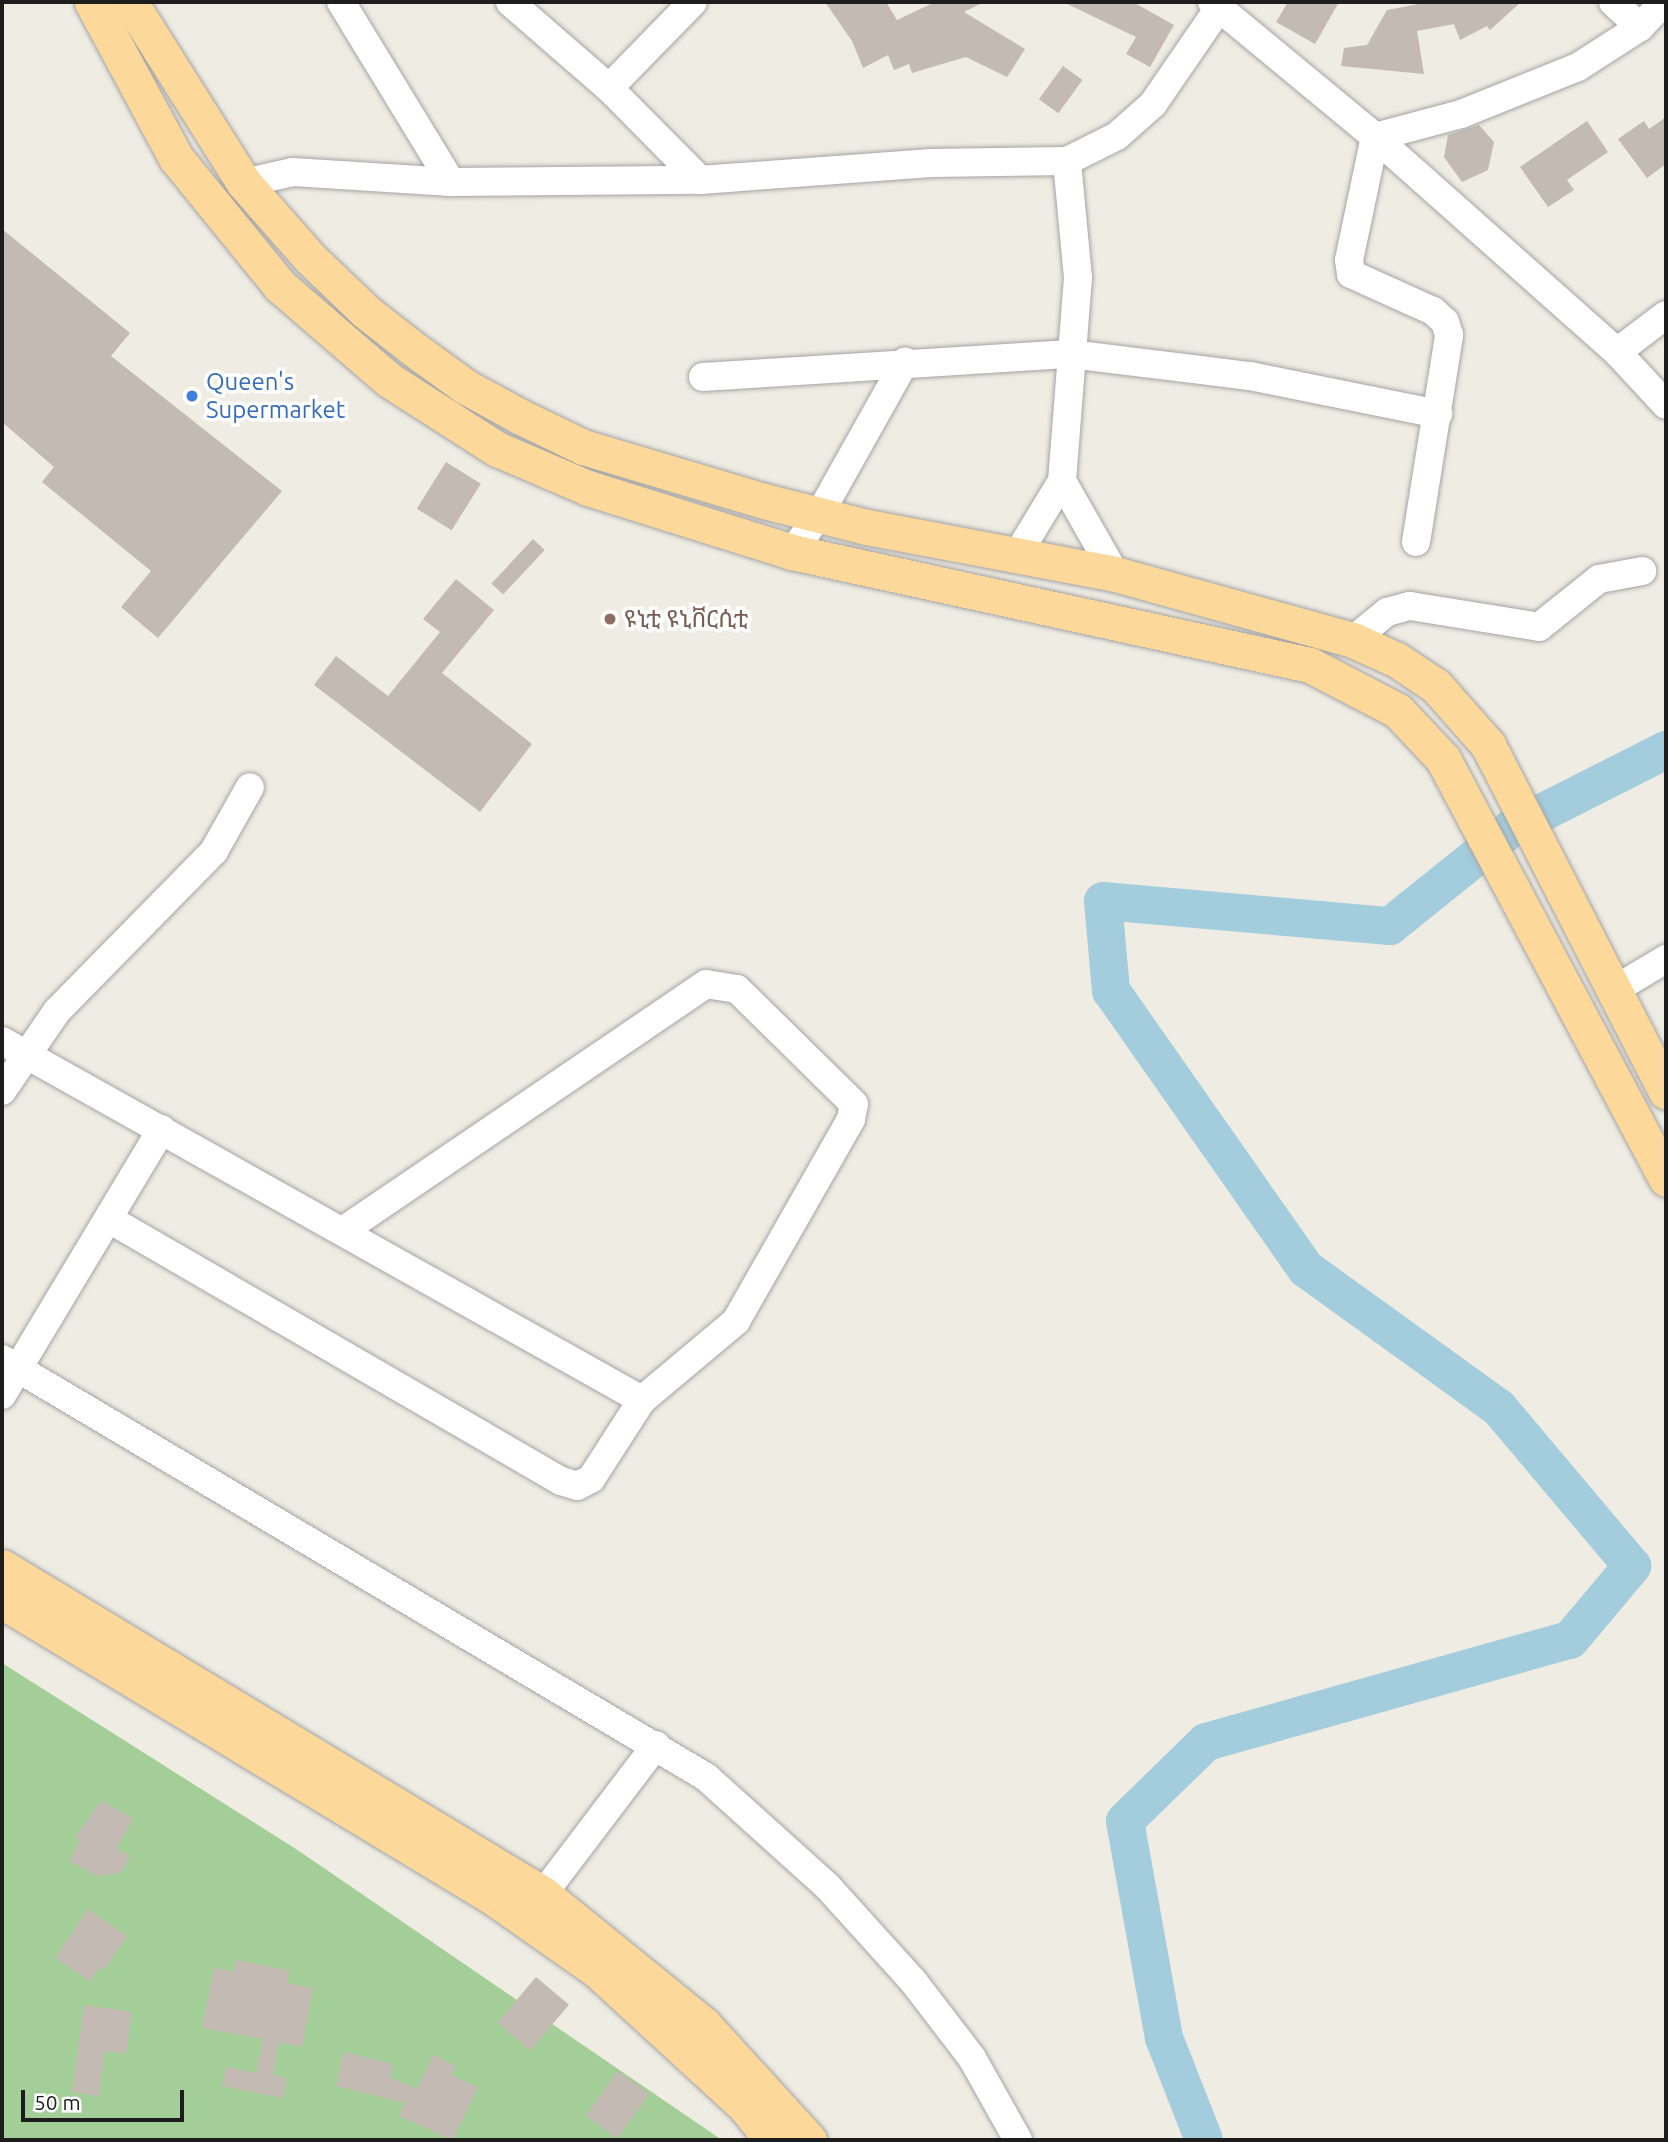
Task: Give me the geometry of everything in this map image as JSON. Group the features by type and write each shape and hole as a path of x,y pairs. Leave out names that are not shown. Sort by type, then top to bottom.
{"main road":[{"path":"92,2 176,158 218,215 280,286 389,380 474,435 538,468 792,552 1310,665 1377,696 1420,730 1443,759 1546,947 1666,1179"},
{"path":"130,2 244,183 365,311 466,387 583,447 819,516 1115,574 1353,640 1396,660 1436,686 1488,745 1666,1091"},
{"path":"2,1567 543,1894 704,2025 809,2140"},
{"path":"2,1601 491,1896 587,1964 673,2037 745,2106 772,2140"}],"street":[{"path":"341,2 451,182"},
{"path":"510,2 608,88 700,180"},
{"path":"1614,2 1640,27"},
{"path":"1375,137 1516,95 1578,67 1640,27 1664,2"},
{"path":"608,88 687,4"},
{"path":"244,183 293,172 451,182 700,180 931,163 1067,161 1117,136 1153,104 1188,59 1215,5 1375,137 1617,352 1666,405"},
{"path":"1375,137 1349,260 1351,274 1433,311 1445,321 1449,335 1416,542"},
{"path":"1017,555 1062,481 1077,250 1067,161"},
{"path":"1617,352 1666,315"},
{"path":"703,377 813,372 905,362 1070,354 1250,376 1438,414"},
{"path":"792,552 819,516 905,362"},
{"path":"1062,481 1115,574"},
{"path":"1353,640 1387,611 1410,606 1539,627 1599,579 1642,571"},
{"path":"2,1091 14,1047 57,1011 214,851 250,788"},
{"path":"1614,990 1666,959"},
{"path":"109,1219 561,1481 577,1486 591,1479 642,1400 736,1321 766,1274 854,1104 845,1091 737,989 720,982 706,984 344,1230"},
{"path":"14,1047 344,1230 642,1400"},
{"path":"2,1395 10,1364 109,1219 162,1129"},
{"path":"10,1364 656,1745 751,1814 828,1887 913,1981 972,2058 1018,2140"},
{"path":"543,1894 656,1745"}],"green space":[{"path":"2,1663 296,1849 722,2140 2,2140"}],"building":[{"path":"825,2 886,2 897,20 935,2 984,2 964,12 1025,49 1007,77 966,57 912,73 909,64 894,70 888,55 863,68 852,41"},
{"path":"1063,2 1133,2 1174,25 1150,67 1126,54 1136,37"},
{"path":"1288,2 1339,2 1315,44 1276,22"},
{"path":"1429,2 1521,2 1490,30 1487,26 1460,40 1454,24 1417,31 1424,74 1341,66 1344,48 1367,45 1387,10"},
{"path":"1063,66 1082,80 1058,113 1039,99"},
{"path":"1666,117 1666,164 1647,178 1618,139 1644,121 1649,129"},
{"path":"1587,121 1608,152 1567,180 1574,190 1548,207 1520,167"},
{"path":"1479,125 1494,142 1488,170 1462,182 1444,157 1448,135"},
{"path":"2,229 130,333 111,356 282,491 158,638 121,607 151,571 42,482 54,467 2,422"},
{"path":"446,462 481,484 452,530 417,509"},
{"path":"533,539 545,550 503,595 491,584"},
{"path":"456,579 494,610 442,673 532,744 480,812 314,685 336,656 388,696 440,632 423,619"},
{"path":"101,1801 133,1818 117,1849 130,1856 121,1873 97,1876 69,1861 80,1840 75,1837"},
{"path":"88,1909 127,1936 104,1970 100,1967 90,1981 55,1958"},
{"path":"236,1960 289,1970 287,1983 313,1988 302,2047 279,2042 273,2075 287,2078 283,2098 222,2086 226,2067 256,2073 263,2039 202,2028 214,1968 234,1972"},
{"path":"536,1977 569,2005 530,2051 497,2023"},
{"path":"84,2005 132,2012 126,2054 105,2051 99,2096 72,2092"},
{"path":"344,2052 393,2064 390,2077 417,2089 433,2055 456,2066 452,2075 478,2087 453,2140 399,2116 405,2103 336,2086"},
{"path":"618,2071 650,2094 617,2138 586,2115"}],"waterway":[{"path":"1204,2140 1164,2038 1125,1821 1206,1742 1570,1640 1632,1566 1499,1408 1306,1269 1111,991 1103,901 1390,926 1512,828 1666,750"}],"place":[{"name":"Queen's Supermarket","path":"192,396"},
{"name":"ዩኒቲ ዩኒቨርሲቲ","path":"610,619"}]}
